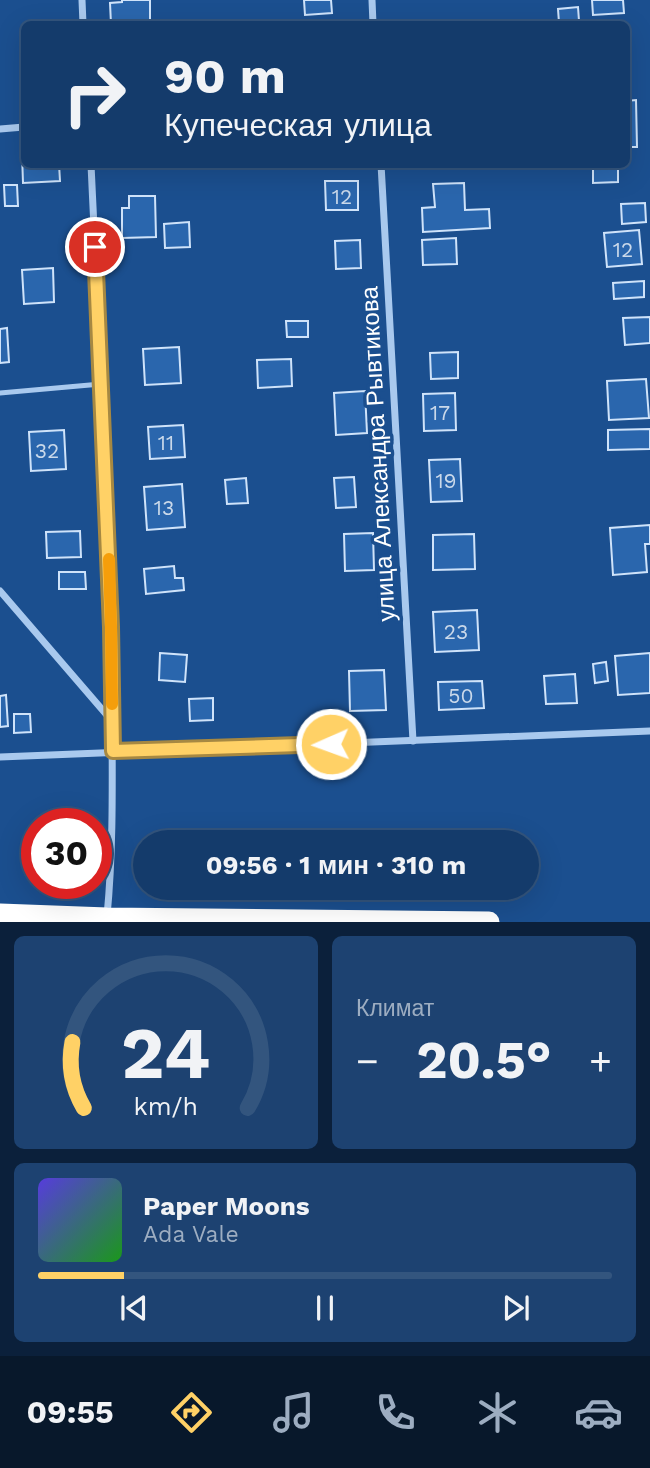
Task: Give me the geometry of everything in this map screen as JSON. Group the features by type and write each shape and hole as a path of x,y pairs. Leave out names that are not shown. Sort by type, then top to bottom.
{"highway":[{"path":"0,914 106,920 489,922"}],"street":[{"path":"82,0 83,21"},
{"path":"372,0 373,21"},
{"path":"0,129 21,127"},
{"path":"91,168 111,627 113,751 106,920"},
{"name":"улица Александра Рывтикова","path":"381,168 413,741"},
{"path":"0,592 112,721"},
{"path":"0,757 650,731"}],"lane":[{"path":"0,393 101,384"}],"building":[{"path":"150,0 150,21 111,21 110,3"},
{"path":"304,0 331,0 332,13 305,15"},
{"path":"592,0 623,0 624,13 593,15"},
{"path":"578,7 579,21 559,21 558,9"},
{"path":"636,100 637,147 630,147 630,101"},
{"path":"22,168 59,168 60,181 23,183"},
{"path":"593,168 618,168 618,182 593,183"},
{"path":"325,181 358,181 358,210 326,210"},
{"path":"464,183 465,210 489,209 490,228 423,232 422,208 435,207 433,184"},
{"path":"4,185 17,185 18,206 5,206"},
{"path":"129,196 155,196 156,237 122,238 122,208 129,208"},
{"path":"645,203 646,222 622,224 621,204"},
{"path":"189,222 190,247 165,248 164,224"},
{"path":"639,230 642,264 607,267 604,233"},
{"path":"456,238 457,264 423,265 422,240"},
{"path":"360,240 361,268 336,269 335,241"},
{"path":"53,268 54,302 24,304 22,270"},
{"path":"644,281 644,297 614,299 613,283"},
{"path":"650,317 650,343 625,345 623,318"},
{"path":"286,321 308,321 308,337 287,337"},
{"path":"7,328 9,362 0,363 0,329"},
{"path":"179,347 181,383 145,385 143,349"},
{"path":"458,352 458,378 431,379 430,353"},
{"path":"291,359 292,386 258,388 257,360"},
{"path":"646,379 649,418 609,420 607,381"},
{"path":"365,391 367,433 336,435 334,393"},
{"path":"455,393 456,430 424,431 423,394"},
{"path":"183,425 185,457 150,459 148,427"},
{"path":"650,429 650,449 608,450 608,430"},
{"path":"64,430 66,469 31,471 29,432"},
{"path":"460,459 462,501 431,502 429,460"},
{"path":"354,477 356,507 336,508 334,478"},
{"path":"246,478 248,503 227,504 225,480"},
{"path":"182,484 185,527 147,530 144,487"},
{"path":"650,525 650,544 645,544 647,572 613,575 610,528"},
{"path":"80,531 81,557 47,558 46,532"},
{"path":"373,533 374,570 345,571 344,534"},
{"path":"474,534 475,569 433,570 433,535"},
{"path":"174,566 175,578 183,578 184,590 146,594 144,569"},
{"path":"59,572 85,572 86,589 59,589"},
{"path":"477,610 479,650 435,652 433,612"},
{"path":"160,653 187,655 185,682 159,680"},
{"path":"650,653 650,693 618,695 615,656"},
{"path":"606,662 608,681 595,683 593,664"},
{"path":"384,670 386,710 350,711 349,671"},
{"path":"575,674 577,703 546,704 544,676"},
{"path":"482,681 484,708 439,710 438,682"},
{"path":"6,695 8,726 0,727 0,696"},
{"path":"213,698 213,720 190,721 189,699"},
{"path":"14,714 30,714 31,732 14,733"}],"slow traffic":[{"path":"109,559 112,704"}],"route":[{"path":"95,247 111,627 113,751 331,744"}]}
